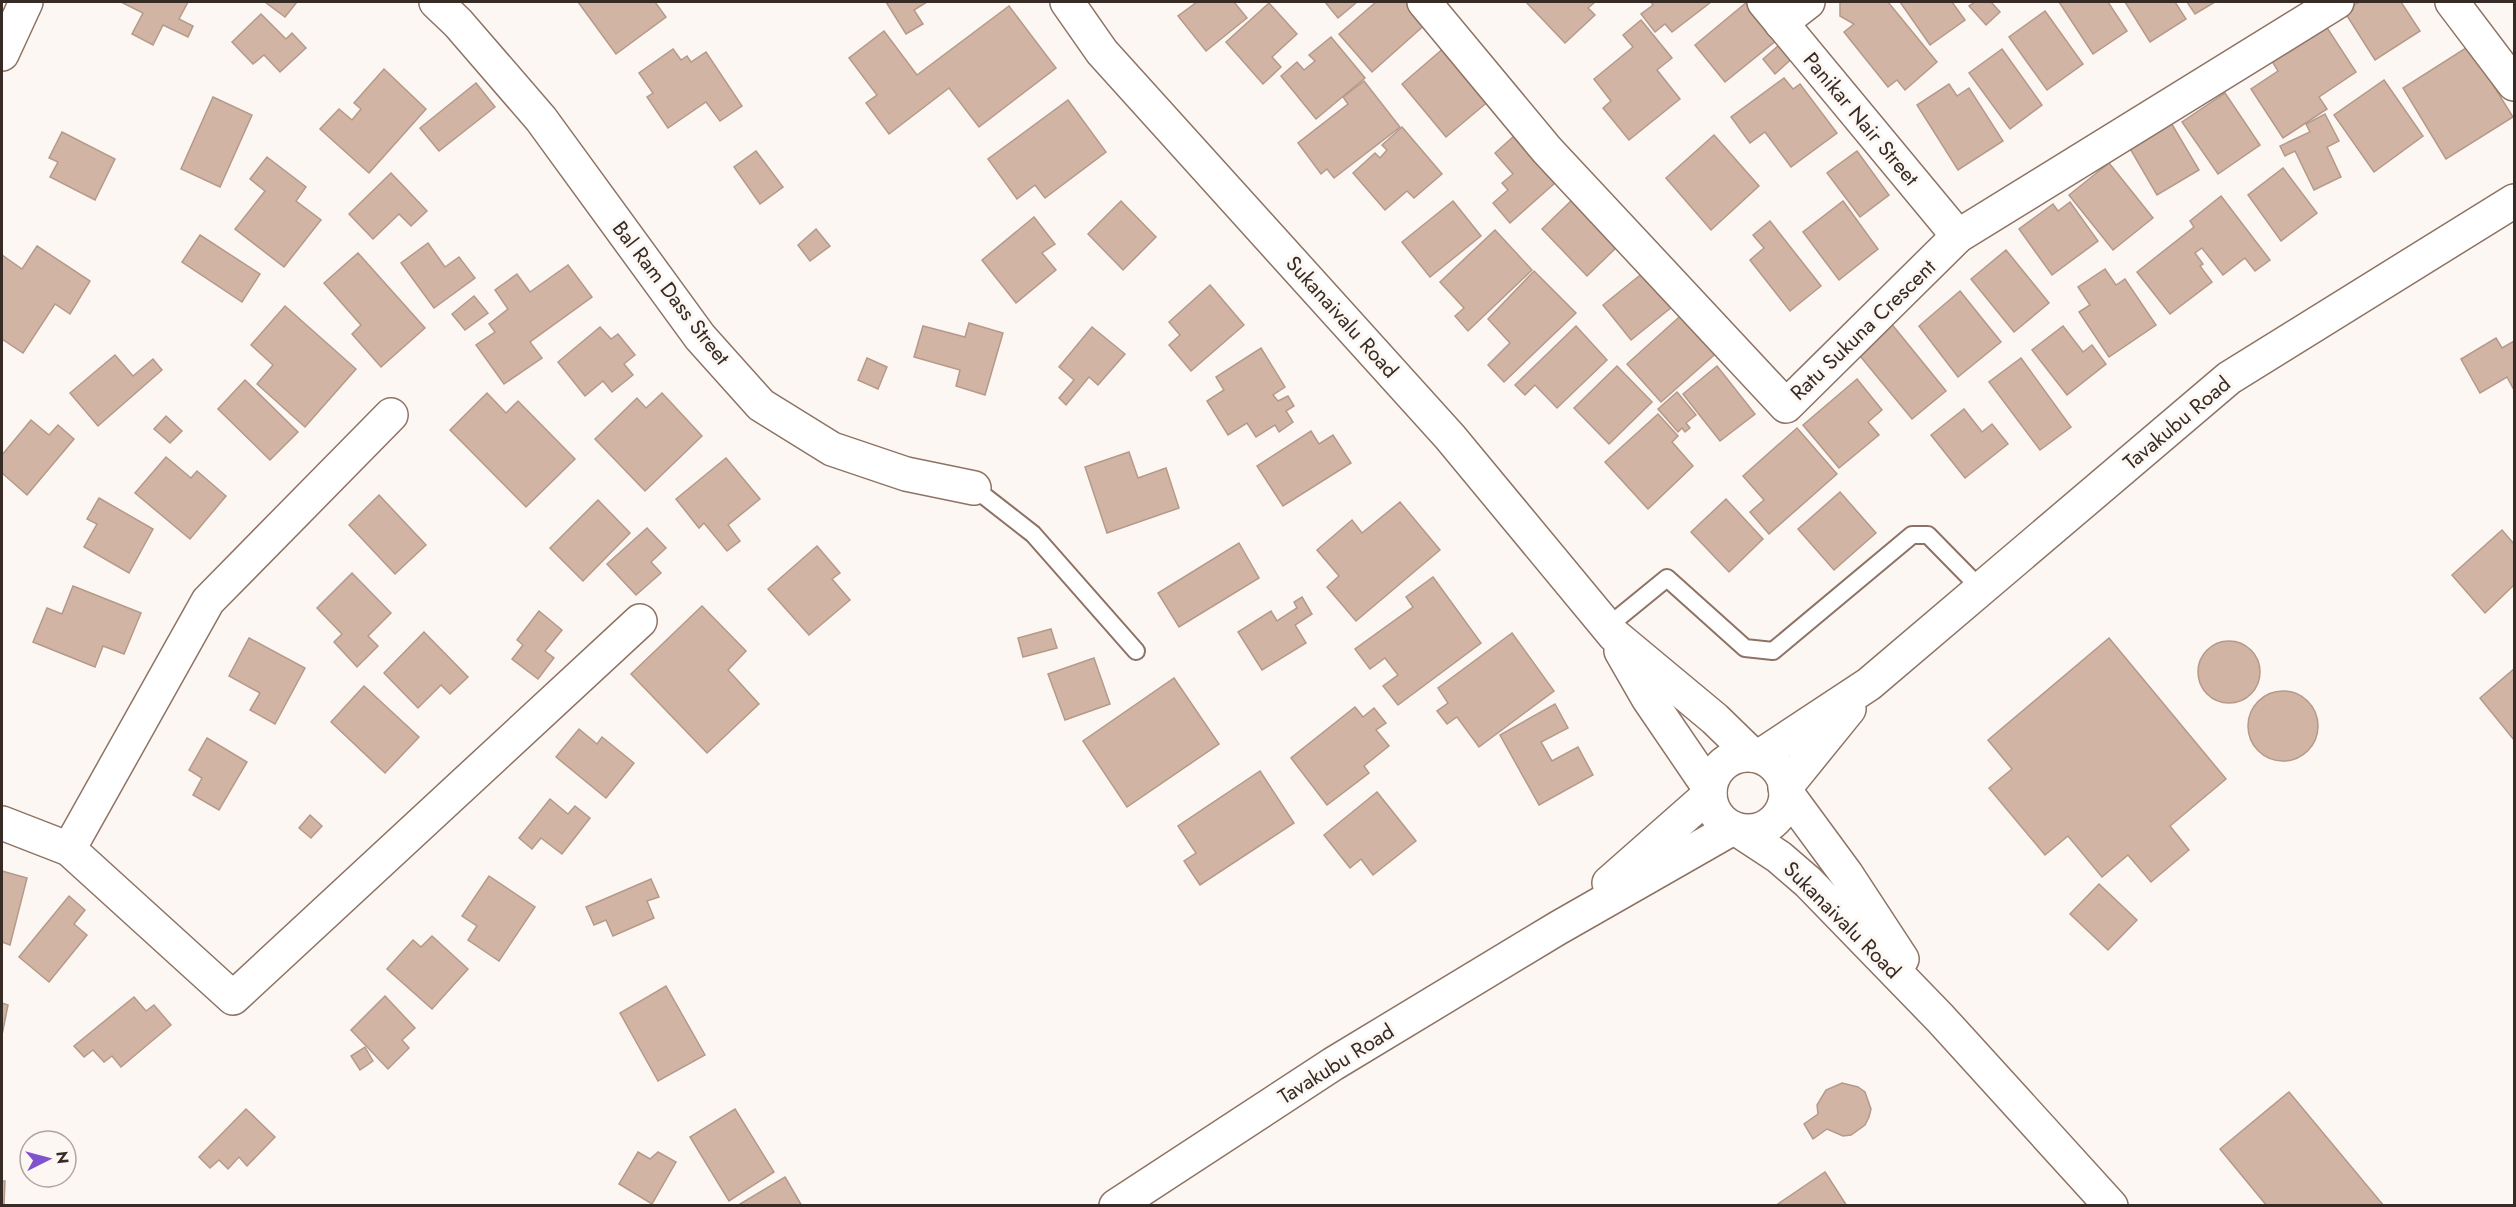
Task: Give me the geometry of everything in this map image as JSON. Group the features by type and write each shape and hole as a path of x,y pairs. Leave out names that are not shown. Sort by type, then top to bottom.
{"main road":[{"path":"2,54 26,2"},
{"name":"Bal Ram Dass Street","path":"436,2 458,23 541,119 700,337 761,405 832,449 906,474 974,488"},
{"name":"Sukanaivalu Road","path":"1067,2 1102,52 1450,437 1610,631 1756,756"},
{"name":"Ratu Sukuna Crescent","path":"1424,2 1547,150 1786,406 1958,236 2337,2"},
{"path":"1773,12 1808,2"},
{"path":"2452,2 2514,84"},
{"name":"Panikar Nair Street","path":"1773,12 1958,236"},
{"name":"Tavakubu Road","path":"1756,756 1869,684 2229,378 2514,201"},
{"path":"69,849 208,601 391,415"},
{"path":"2,823 69,849 233,998 640,621"},
{"name":"Sukanaivalu Road","path":"1610,631 1642,689 1710,791"},
{"name":"Tavakubu Road","path":"1785,790 1869,684"},
{"path":"1737,756 1756,756 1779,771 1785,790 1783,806 1776,818 1758,829 1735,829 1722,821 1714,810 1710,791 1714,774 1724,763 1737,756"},
{"name":"Sukanaivalu Road","path":"1785,790 1870,908 1940,1018"},
{"name":"Tavakubu Road","path":"1558,928 1710,791"},
{"name":"Sukanaivalu Road","path":"1735,829 1779,857 1808,882 1940,1018 2111,1206"},
{"name":"Tavakubu Road","path":"1116,1206 1333,1064 1558,928 1735,829"}],"lane":[{"path":"974,488 1033,534 1136,651"},
{"path":"1610,631 1667,578 1745,648 1773,651 1912,535 1928,535 1982,590"}],"building":[{"path":"121,2 188,2 179,19 193,26 188,37 163,25 153,45 132,34 143,13"},
{"path":"265,2 297,2 285,17"},
{"path":"578,2 655,2 666,17 616,54"},
{"path":"886,2 927,2 914,10 923,24 906,34"},
{"path":"1197,2 1234,2 1247,18 1206,51 1178,16"},
{"path":"1325,2 1357,2 1338,18"},
{"path":"1376,2 1410,2 1428,22 1372,72 1339,34"},
{"path":"1526,2 1595,2 1588,8 1595,15 1565,43"},
{"path":"1651,2 1711,2 1672,32 1665,24 1655,32 1641,14 1653,5"},
{"path":"1747,2 1756,2 1783,35 1725,82 1695,45"},
{"path":"1840,2 1888,2 1937,62 1905,90 1897,80 1888,87 1844,32 1854,24 1840,16"},
{"path":"1900,2 1952,2 1965,20 1930,45"},
{"path":"1975,2 1991,2 2000,12 1986,25 1969,6"},
{"path":"2059,2 2108,2 2127,31 2093,54"},
{"path":"2125,2 2175,2 2186,19 2150,42"},
{"path":"2187,2 2215,2 2195,14"},
{"path":"2359,2 2401,2 2420,31 2375,60 2344,11"},
{"path":"1269,3 1297,34 1272,57 1281,67 1263,84 1226,42"},
{"path":"1009,6 1056,68 979,127 949,88 889,134 866,103 877,95 849,58 884,31 917,75"},
{"path":"2045,11 2083,64 2047,90 2009,37"},
{"path":"261,14 286,39 292,33 306,48 280,72 264,55 253,64 232,42"},
{"path":"2320,17 2356,72 2319,97 2327,109 2283,138 2251,89 2278,71 2267,53"},
{"path":"1641,20 1672,58 1657,70 1680,99 1629,140 1603,108 1611,101 1594,79 1633,47 1623,35"},
{"path":"1331,37 1365,78 1316,119 1281,76 1297,62 1304,70 1315,61 1309,55"},
{"path":"1785,40 1797,54 1775,74 1763,59"},
{"path":"2469,46 2513,117 2446,159 2403,88"},
{"path":"1445,47 1490,100 1446,137 1402,84"},
{"path":"673,49 681,60 687,56 691,62 706,52 742,106 720,121 706,102 668,128 647,97 653,93 639,73"},
{"path":"2002,49 2042,105 2010,129 1969,73"},
{"path":"384,69 426,109 369,173 320,129 339,109 352,120 361,109 354,103"},
{"path":"1784,78 1793,89 1800,84 1837,133 1791,167 1765,132 1750,143 1731,117"},
{"path":"2384,80 2423,136 2374,172 2334,115"},
{"path":"1364,81 1400,127 1334,178 1327,169 1321,174 1298,143 1348,104 1343,97"},
{"path":"476,83 495,107 439,151 420,128"},
{"path":"1949,84 1957,96 1969,88 2003,141 1958,170 1917,105"},
{"path":"2225,93 2260,145 2218,174 2182,122"},
{"path":"213,97 252,115 220,187 181,169"},
{"path":"1068,100 1106,152 1045,198 1035,185 1017,199 988,159"},
{"path":"2325,114 2339,141 2327,147 2341,177 2314,190 2295,151 2285,156 2280,146 2310,132 2306,124"},
{"path":"2167,116 2199,170 2157,195 2125,140"},
{"path":"1402,127 1442,174 1414,198 1407,191 1385,210 1353,173 1375,153 1380,158 1387,150 1382,145"},
{"path":"1523,128 1564,175 1510,223 1493,203 1508,190 1502,183 1513,174 1495,153"},
{"path":"62,132 115,159 95,200 50,177 58,162 49,158"},
{"path":"1714,135 1759,186 1711,230 1666,178"},
{"path":"756,151 783,187 760,204 734,167"},
{"path":"1857,151 1889,195 1860,217 1827,173"},
{"path":"267,157 306,187 296,201 321,220 284,267 235,229 265,191 250,179"},
{"path":"2109,163 2153,218 2113,250 2069,195"},
{"path":"2283,168 2317,213 2281,241 2248,195"},
{"path":"391,173 427,211 411,226 399,214 373,239 349,214"},
{"path":"2221,196 2270,260 2255,271 2245,258 2223,275 2202,248 2195,253 2203,264 2200,266 2212,282 2170,314 2137,272 2194,227 2190,221"},
{"path":"1573,199 1619,245 1587,276 1542,229"},
{"path":"1121,201 1156,237 1123,270 1088,234"},
{"path":"1453,201 1481,236 1430,277 1402,242"},
{"path":"1843,201 1878,249 1839,280 1803,232"},
{"path":"2070,202 2098,241 2052,275 2019,229 2053,204 2058,211"},
{"path":"1034,217 1055,244 1042,253 1056,270 1016,303 982,260"},
{"path":"1770,221 1821,286 1790,311 1750,260 1764,248 1753,235"},
{"path":"816,229 830,246 810,261 798,245"},
{"path":"1495,230 1532,270 1468,331 1455,316 1464,308 1440,282"},
{"path":"200,235 260,274 242,302 182,262"},
{"path":"428,243 445,267 459,257 475,278 434,308 401,263"},
{"path":"37,246 90,281 70,314 55,304 23,353 2,339 2,255 22,269"},
{"path":"2006,250 2049,303 2014,332 1971,279"},
{"path":"358,253 425,328 381,367 352,334 361,325 324,283"},
{"path":"568,265 592,297 530,342 542,358 504,384 476,345 495,332 489,324 508,309 495,290 517,274 530,292"},
{"path":"1649,268 1677,303 1631,340 1603,305"},
{"path":"2105,269 2116,285 2125,279 2156,325 2109,357 2079,312 2090,305 2078,287"},
{"path":"1534,271 1576,313 1504,382 1488,365 1510,343 1488,319"},
{"path":"1210,285 1244,325 1191,371 1169,345 1180,335 1169,322"},
{"path":"1960,291 2001,342 1958,377 1919,326"},
{"path":"474,296 488,313 465,330 452,314"},
{"path":"285,306 356,369 305,427 257,384 273,365 251,345"},
{"path":"1687,310 1721,349 1661,402 1627,364"},
{"path":"1890,322 1946,391 1912,419 1856,351"},
{"path":"969,323 1003,333 985,395 956,386 960,370 914,357 923,326 965,337"},
{"path":"1576,326 1607,360 1557,408 1535,385 1525,395 1515,385"},
{"path":"2063,326 2083,352 2092,345 2106,364 2067,395 2032,350"},
{"path":"600,327 611,339 618,334 635,355 624,364 633,375 612,392 603,381 585,396 558,362"},
{"path":"1092,327 1125,354 1098,385 1089,377 1066,405 1059,398 1074,380 1059,367"},
{"path":"2496,338 2502,348 2514,341 2514,390 2507,377 2480,393 2461,359"},
{"path":"1261,348 1285,387 1273,395 1278,401 1288,396 1294,406 1286,411 1293,422 1279,432 1275,425 1256,437 1247,423 1228,435 1207,401 1224,390 1216,377"},
{"path":"115,355 133,376 153,359 162,370 98,426 70,393"},
{"path":"867,358 887,367 878,389 858,380"},
{"path":"2021,358 2071,427 2040,450 1989,382"},
{"path":"1617,366 1652,402 1609,444 1574,408"},
{"path":"1717,366 1755,414 1720,441 1683,394"},
{"path":"1857,379 1882,410 1868,422 1879,435 1839,468 1803,425"},
{"path":"245,380 298,432 270,460 218,409"},
{"path":"1677,392 1696,415 1686,423 1690,428 1685,432 1682,428 1678,432 1658,409"},
{"path":"487,393 506,413 518,401 575,459 526,507 450,430"},
{"path":"662,393 702,436 645,491 595,439 637,398 646,408"},
{"path":"1964,409 1982,432 1992,424 2008,444 1965,478 1931,435"},
{"path":"1658,414 1678,436 1672,442 1693,466 1648,509 1605,462"},
{"path":"166,416 182,431 170,443 154,429"},
{"path":"31,420 49,435 58,425 74,439 27,495 2,473 2,455"},
{"path":"1797,428 1837,474 1769,534 1750,512 1764,500 1743,476"},
{"path":"1311,431 1319,444 1333,435 1351,463 1283,506 1257,466"},
{"path":"1129,452 1138,478 1166,468 1179,508 1107,533 1085,467"},
{"path":"166,457 191,478 197,471 226,496 190,539 135,493"},
{"path":"726,458 760,499 728,525 740,541 727,551 704,523 699,528 676,499"},
{"path":"1840,492 1876,533 1834,570 1798,529"},
{"path":"379,495 426,545 395,574 349,525"},
{"path":"99,498 153,529 129,573 84,547 97,524 87,519"},
{"path":"1726,499 1763,539 1729,572 1691,532"},
{"path":"598,500 630,533 583,581 550,548"},
{"path":"1400,502 1440,550 1356,621 1327,587 1339,576 1317,550 1352,520 1362,533"},
{"path":"647,528 666,548 651,562 661,573 636,595 607,564"},
{"path":"2502,530 2514,544 2514,585 2485,613 2452,575"},
{"path":"1239,543 1259,578 1179,627 1158,593"},
{"path":"817,546 840,573 832,579 850,600 809,635 768,589"},
{"path":"352,573 391,613 368,636 378,646 357,667 334,642 342,634 317,608"},
{"path":"1433,577 1481,643 1398,705 1383,686 1398,675 1385,658 1370,669 1355,649 1413,607 1406,597"},
{"path":"73,586 141,613 124,654 103,646 95,667 33,642 47,608 62,614"},
{"path":"1302,597 1312,614 1295,625 1306,643 1262,670 1238,632 1271,611 1277,621 1297,608 1294,602"},
{"path":"702,606 746,651 728,670 759,704 707,753 631,674"},
{"path":"539,611 562,630 545,651 554,658 538,679 512,659 523,645 517,640"},
{"path":"1051,629 1057,648 1023,657 1018,638"},
{"path":"424,632 468,677 450,694 441,685 418,708 384,673"},
{"path":"1512,633 1554,691 1479,747 1457,717 1447,724 1437,711 1448,703 1438,688"},
{"path":"249,638 305,668 275,724 250,710 260,693 229,676"},
{"path":"2109,638 2226,779 2170,826 2189,850 2151,882 2128,855 2102,877 2068,836 2045,855 1989,788 2012,769 1988,740"},
{"path":"2223,641 2235,641 2251,650 2258,660 2260,672 2258,684 2251,694 2235,703 2223,703 2212,698 2203,689 2198,678 2198,666 2203,655 2212,646"},
{"path":"1094,658 1110,704 1065,720 1048,674"},
{"path":"2514,669 2514,740 2480,698"},
{"path":"1174,678 1219,744 1127,807 1083,741"},
{"path":"364,686 419,737 385,773 331,722"},
{"path":"2276,691 2290,691 2303,696 2313,706 2318,726 2313,746 2303,756 2290,761 2276,761 2263,756 2253,746 2248,733 2248,719 2253,706 2263,696"},
{"path":"1555,704 1568,728 1541,742 1552,761 1578,747 1593,775 1539,805 1500,735"},
{"path":"1355,707 1363,717 1374,708 1386,723 1376,730 1389,746 1364,766 1369,773 1327,805 1291,758"},
{"path":"579,729 597,744 602,737 634,763 606,798 556,757"},
{"path":"207,738 247,762 219,810 193,795 202,778 189,770"},
{"path":"1260,771 1294,823 1200,885 1184,861 1196,853 1178,826"},
{"path":"1377,792 1416,841 1373,875 1361,859 1350,868 1324,835"},
{"path":"550,799 568,814 575,806 590,818 562,854 541,838 532,849 519,838"},
{"path":"310,815 322,826 311,838 299,828"},
{"path":"2,871 27,878 10,945 2,942"},
{"path":"489,876 535,907 499,961 468,940 477,926 462,916"},
{"path":"651,879 659,897 647,901 654,918 613,936 606,920 594,925 586,907"},
{"path":"2099,884 2137,920 2108,950 2070,914"},
{"path":"69,896 85,910 74,924 87,935 49,982 19,957"},
{"path":"432,936 468,969 432,1009 387,969 413,940 421,947"},
{"path":"666,986 705,1055 658,1081 620,1013"},
{"path":"385,996 415,1028 402,1040 409,1048 388,1069 351,1030"},
{"path":"134,997 146,1011 154,1005 171,1025 121,1067 112,1056 104,1062 93,1050 84,1057 74,1046"},
{"path":"2,1003 8,1005 2,1035"},
{"path":"365,1047 373,1061 360,1070 351,1056"},
{"path":"1842,1083 1858,1087 1865,1092 1871,1109 1865,1125 1851,1135 1843,1136 1827,1129 1813,1139 1804,1124 1818,1114 1817,1105 1826,1090"},
{"path":"2289,1092 2384,1206 2267,1206 2220,1149"},
{"path":"246,1109 275,1137 247,1166 239,1157 228,1169 219,1160 210,1168 199,1157"},
{"path":"735,1109 774,1172 729,1201 690,1137"},
{"path":"638,1152 650,1159 658,1152 676,1162 652,1204 619,1184"},
{"path":"1825,1172 1847,1206 1775,1206"},
{"path":"785,1177 802,1206 741,1206 740,1204"},
{"path":"2,1181 5,1181 4,1206 2,1206"}]}
